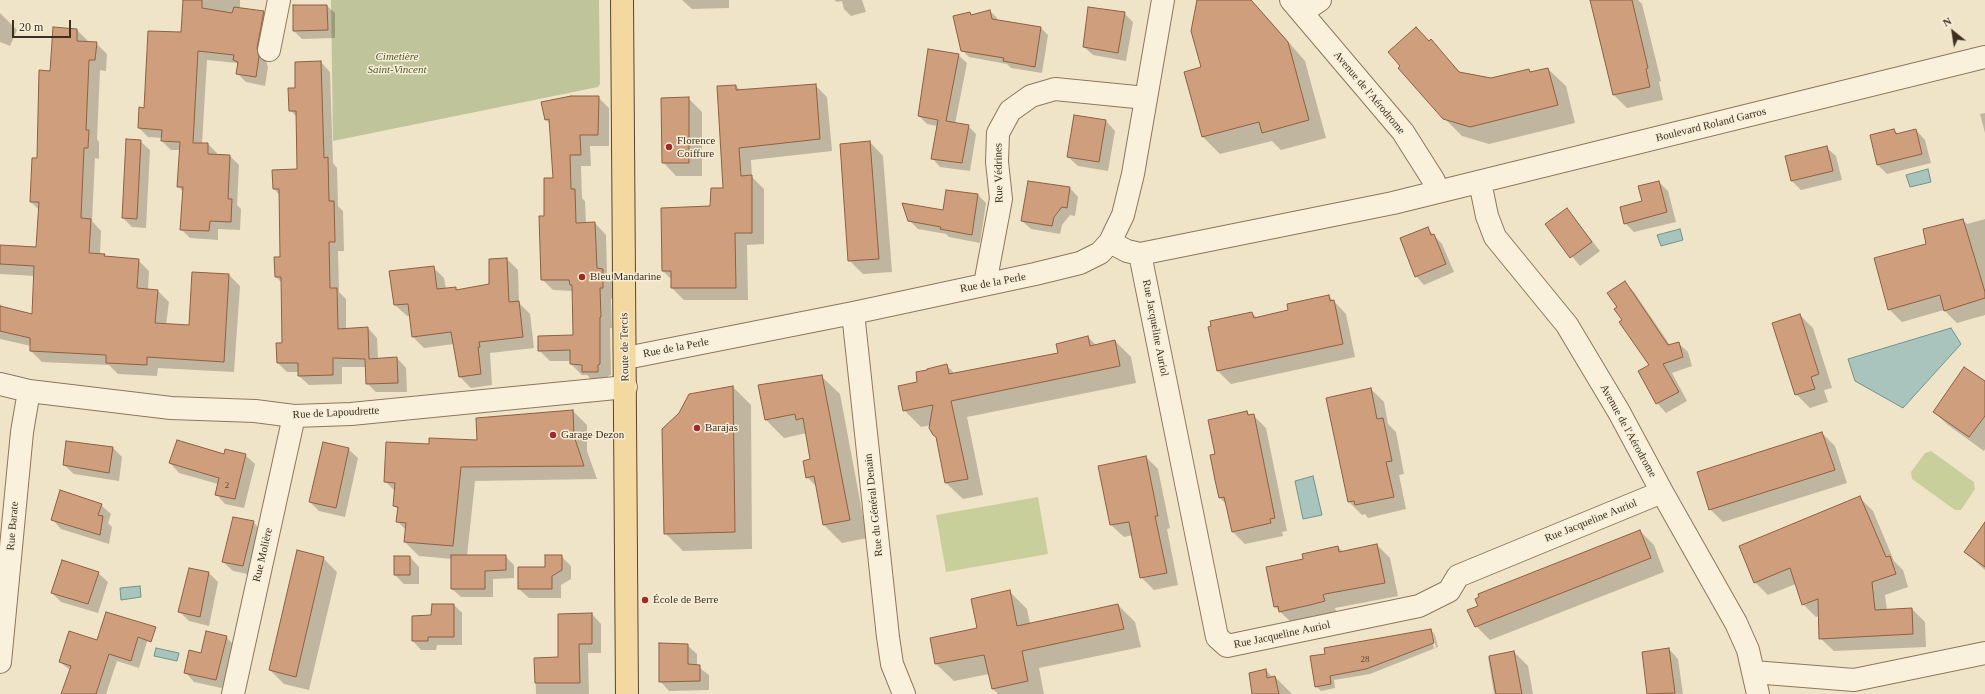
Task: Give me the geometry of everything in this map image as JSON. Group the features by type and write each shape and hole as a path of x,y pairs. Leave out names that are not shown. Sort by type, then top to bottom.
{"main road":[{"name":"Route de Tercis","path":"622,0 626,358 627,694"}],"street":[{"path":"269,50 279,0"},
{"name":"Rue de la Perle","path":"626,358 853,313 1035,274 1080,263 1100,253 1110,242 1123,215 1133,174 1163,0"},
{"path":"1297,6 1320,0"},
{"name":"Avenue de l'Aérodrome","path":"1297,6 1402,132 1434,181 1436,192"},
{"name":"Boulevard Roland Garros","path":"1436,192 1985,57"},
{"name":"Rue Védrines","path":"985,284 1001,199 997,162 998,133 1010,111 1030,96 1055,89 1146,98"},
{"name":"Avenue de l'Aérodrome","path":"1480,182 1487,216 1495,237 1568,325 1619,412 1736,623 1748,650 1758,694"},
{"path":"1110,242 1127,251 1140,254 1393,203 1436,192"},
{"name":"Rue Jacqueline Auriol","path":"1140,254 1217,637 1227,646 1419,606 1449,591 1458,576 1662,492"},
{"name":"Rue du Général Denain","path":"853,313 888,637 892,664 904,694"},
{"name":"Rue de Lapoudrette","path":"0,384 29,391 171,408 255,411 294,416 351,414 626,387"},
{"name":"Rue Barate","path":"0,662 22,432 29,391"},
{"name":"Rue Molière","path":"233,694 294,416"},
{"path":"1753,672 1854,680 1985,653"}],"green space":[{"name":"Cimetière Saint-Vincent","path":"331,0 599,0 600,84 598,87 333,141"},
{"path":"1931,451 1974,482 1975,489 1961,510 1955,510 1912,479 1911,472 1925,453"},
{"path":"1038,497 1048,554 946,572 936,515"}],"water":[{"path":"1928,169 1931,182 1910,187 1906,175"},
{"path":"1680,229 1683,240 1661,246 1657,235"},
{"path":"1951,328 1961,344 1903,408 1855,381 1848,359"},
{"path":"1313,476 1322,515 1303,519 1295,481"},
{"path":"140,586 141,597 121,600 120,588"},
{"path":"156,648 179,653 177,661 154,656"}],"building":[{"path":"183,0 202,0 202,8 232,13 234,7 264,11 257,48 259,57 256,77 236,74 238,62 233,60 234,55 198,51 193,143 208,143 208,154 230,155 228,199 232,199 231,222 210,221 209,231 180,230 183,187 177,187 180,142 161,141 162,130 138,128 139,107 144,108 148,31 181,32"},
{"path":"1197,0 1251,0 1288,42 1309,120 1262,133 1259,122 1202,137 1184,72 1201,67 1191,31"},
{"path":"1590,0 1632,0 1648,68 1646,69 1650,87 1613,95"},
{"path":"293,5 327,5 328,30 293,31"},
{"path":"1088,7 1125,12 1118,53 1083,47"},
{"path":"990,10 992,19 1041,27 1035,67 1003,61 1004,58 961,51 953,16 970,12 971,15"},
{"path":"53,27 77,29 77,41 97,42 95,60 89,60 86,130 89,130 88,148 84,148 81,218 91,219 89,253 139,259 137,288 158,290 155,323 189,325 192,272 229,274 224,362 147,357 147,365 106,363 106,355 30,351 30,338 0,331 0,306 32,314 34,266 0,264 0,245 36,247 39,202 30,202 32,158 37,158 39,70 50,71"},
{"path":"1416,27 1429,41 1431,39 1459,72 1491,78 1529,69 1530,72 1548,68 1558,105 1470,127 1443,119 1398,68 1400,66 1388,52"},
{"path":"928,49 959,54 946,121 969,125 962,163 931,159 938,120 918,116"},
{"path":"321,61 324,158 328,157 329,201 334,201 335,242 329,242 330,288 337,288 338,329 368,327 369,359 397,357 398,383 366,384 365,359 333,358 333,375 298,376 298,363 277,363 276,343 282,343 281,277 275,277 274,257 280,257 279,189 273,189 272,170 297,169 296,111 289,111 288,88 295,88 295,62"},
{"path":"816,84 820,139 739,148 741,176 752,175 752,233 735,233 736,288 671,288 671,271 662,271 661,208 710,206 711,188 723,188 717,86 736,85 736,90"},
{"path":"571,96 599,96 598,135 580,135 581,155 570,155 571,189 575,189 576,223 595,222 597,268 603,269 603,288 600,288 600,364 598,365 598,372 582,372 582,365 570,364 570,350 538,351 538,336 573,335 572,285 570,285 569,280 541,280 539,216 544,216 544,178 553,178 549,119 545,120 541,102"},
{"path":"689,97 689,163 662,163 661,98"},
{"path":"1074,115 1106,120 1099,162 1067,157"},
{"path":"1894,129 1896,134 1916,129 1922,154 1877,165 1870,135"},
{"path":"126,139 141,140 137,219 122,218"},
{"path":"870,141 879,259 848,261 840,144"},
{"path":"1827,146 1833,171 1791,181 1785,156"},
{"path":"1028,181 1070,187 1067,208 1062,207 1054,217 1052,226 1021,221"},
{"path":"1659,181 1667,212 1624,224 1620,207 1642,201 1638,186"},
{"path":"946,190 978,194 972,235 908,221 902,203 943,210"},
{"path":"1567,208 1592,242 1570,258 1545,224"},
{"path":"1963,219 1985,292 1985,298 1944,311 1940,295 1888,310 1874,258 1926,244 1923,229"},
{"path":"1428,227 1431,235 1434,234 1446,264 1415,277 1400,238"},
{"path":"507,258 509,302 519,301 523,337 479,342 480,347 478,347 481,374 459,377 451,332 412,337 408,304 394,305 389,271 434,266 437,289 456,287 456,290 489,284 489,259"},
{"path":"1625,281 1668,345 1679,342 1683,357 1663,364 1679,392 1656,404 1638,371 1649,365 1619,322 1622,320 1614,309 1617,307 1607,293"},
{"path":"1329,295 1330,301 1334,300 1343,344 1217,371 1208,327 1211,326 1210,321 1252,312 1254,318 1288,310 1287,304"},
{"path":"1800,314 1819,374 1811,377 1815,389 1795,395 1772,323"},
{"path":"1088,336 1090,346 1115,340 1120,366 951,401 968,479 945,483 936,437 929,428 933,405 903,411 898,386 917,382 916,372 927,369 947,364 949,374 1058,353 1056,344"},
{"path":"1964,367 1985,381 1985,416 1969,437 1933,412"},
{"path":"822,375 850,520 823,525 814,476 806,478 803,461 810,459 803,418 796,420 795,414 765,420 758,385"},
{"path":"733,386 735,532 664,534 662,429 679,413 689,394"},
{"path":"1371,388 1377,419 1383,418 1392,461 1386,462 1394,497 1355,505 1354,501 1348,502 1326,398"},
{"path":"573,410 574,436 584,466 461,467 453,546 404,542 406,523 396,522 398,507 393,506 395,483 384,482 386,442 429,444 429,438 477,440 476,418"},
{"path":"1247,411 1248,415 1254,414 1275,518 1270,519 1271,523 1232,532 1224,497 1219,498 1215,480 1210,455 1215,454 1208,420"},
{"path":"1822,432 1835,470 1709,510 1697,472"},
{"path":"177,440 224,454 225,449 246,454 235,499 215,495 219,478 169,463"},
{"path":"66,441 113,447 109,473 63,465"},
{"path":"323,442 349,448 336,508 309,502"},
{"path":"1146,456 1158,516 1155,516 1167,573 1140,578 1129,522 1110,525 1098,466"},
{"path":"60,490 102,504 98,515 103,516 100,535 51,520"},
{"path":"1860,496 1886,557 1890,556 1896,574 1872,582 1875,610 1912,608 1913,634 1819,639 1818,599 1802,605 1790,568 1754,583 1739,546"},
{"path":"233,517 254,521 243,566 222,562"},
{"path":"1985,522 1985,567 1964,552"},
{"path":"1640,530 1651,558 1475,627 1467,610 1478,606 1475,599 1479,597 1478,594"},
{"path":"1377,544 1385,583 1325,594 1323,595 1325,601 1279,612 1278,606 1274,607 1266,567 1303,559 1302,554 1338,546 1339,552"},
{"path":"297,550 324,557 296,677 269,670"},
{"path":"451,555 506,555 506,570 485,571 485,589 451,589"},
{"path":"545,555 562,555 562,570 552,576 552,589 518,589 518,567 545,567"},
{"path":"394,556 410,556 410,575 394,575"},
{"path":"62,560 99,572 88,604 51,593"},
{"path":"189,568 209,572 200,617 178,612"},
{"path":"1010,590 1017,626 1118,604 1124,629 1022,651 1028,681 992,689 984,655 935,664 930,638 977,628 971,599"},
{"path":"432,604 454,604 454,637 428,637 428,641 412,641 412,616 431,615"},
{"path":"106,612 156,627 151,642 138,637 131,661 109,654 96,694 61,694 71,666 59,662 69,631 97,640"},
{"path":"592,613 592,644 579,644 580,683 535,683 534,658 558,657 558,614"},
{"path":"1431,629 1434,643 1366,669 1330,676 1331,684 1315,687 1310,656 1325,654 1324,648"},
{"path":"206,631 227,636 216,680 184,673 189,650 201,653"},
{"path":"659,643 688,644 688,664 700,665 700,681 659,682"},
{"path":"1669,648 1675,693 1647,694 1642,652"},
{"path":"1514,651 1522,694 1496,694 1489,656"},
{"path":"1266,669 1267,678 1275,676 1279,694 1252,694 1249,673"}],"place":[{"name":"Florence Coiffure","path":"669,147"},
{"name":"Bleu Mandarine","path":"582,277"},
{"name":"Barajas","path":"697,428"},
{"name":"Garage Dezon","path":"553,435"},
{"name":"École de Berre","path":"645,600"}]}
